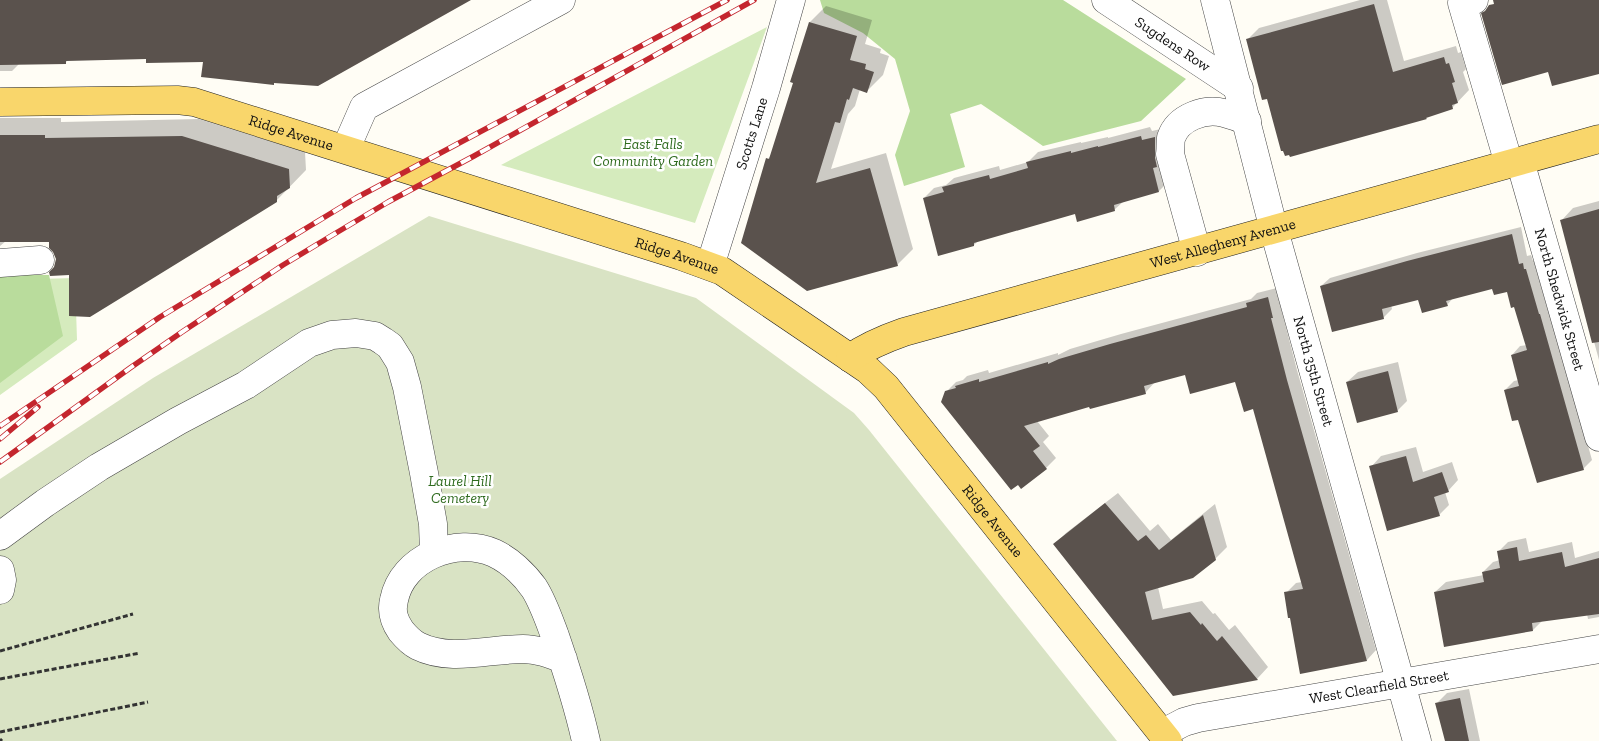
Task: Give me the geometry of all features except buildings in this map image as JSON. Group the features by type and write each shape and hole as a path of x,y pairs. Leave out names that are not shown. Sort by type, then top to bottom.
{"main road":[{"name":"Ridge Avenue","path":"0,102 170,100 194,102 346,148 681,256 722,271 876,377 902,406 1166,737"},
{"name":"West Allegheny Avenue","path":"850,358 863,348 904,332 1599,139"}],"street":[{"path":"346,148 364,107 561,0"},
{"name":"Scotts Lane","path":"710,266 766,88 791,0"},
{"name":"Sugdens Row","path":"1106,0 1238,88"},
{"name":"North 35th Street","path":"1216,0 1274,230 1416,741"},
{"name":"North Shedwick Street","path":"1474,0 1462,4 1593,396 1599,437"},
{"path":"1197,252 1170,154 1171,138 1180,124 1193,115 1211,111 1224,112 1247,121"},
{"path":"0,263 40,260"},
{"path":"0,536 99,467 178,421 246,385 309,343 332,335 356,332 375,336 383,341 395,353 400,362 408,387 424,473 433,524 434,553"},
{"path":"563,659 545,652 524,649 468,654 428,650 411,641 397,625 393,617 392,608 394,597 401,581 413,567 434,553 458,549 483,550 494,554 517,570 534,588 539,598 563,659 577,703 586,741"},
{"path":"0,570 2,580 0,590"},
{"name":"West Clearfield Street","path":"1166,737 1184,722 1198,718 1599,649"}],"path":[{"path":"0,650 133,614"},
{"path":"0,679 140,653"},
{"path":"0,732 148,702"}],"green space":[{"path":"820,0 1063,0 1186,79 1141,121 1043,146 981,104 950,114 965,167 904,186 895,155 910,111 895,59 863,33 824,13"},
{"name":"East Falls Community Garden","path":"767,27 695,223 501,165"},
{"name":"Laurel Hill Cemetery","path":"429,216 696,298 854,413 1117,741 0,741 0,479 153,378"},
{"path":"0,275 49,275 63,336 0,383"},
{"path":"75,278 77,340 0,395 0,280"}],"railway":[{"path":"0,426 160,317 356,198 727,0"},
{"path":"0,462 130,368 283,265 388,202 754,0"},
{"path":"0,439 38,407"}]}
